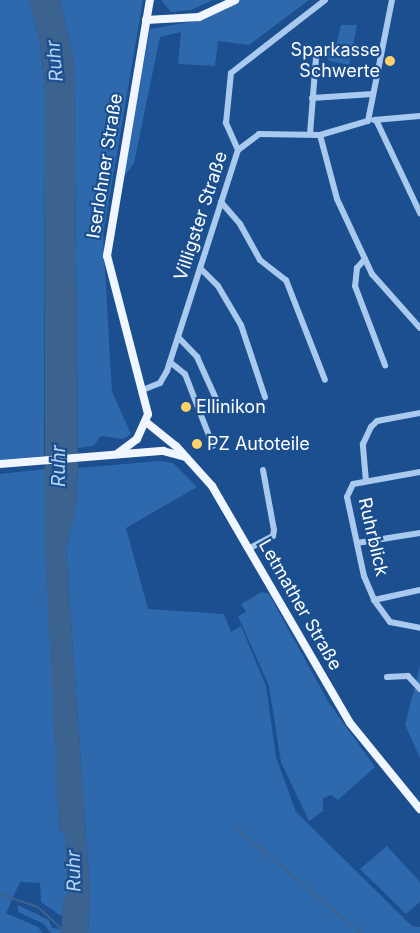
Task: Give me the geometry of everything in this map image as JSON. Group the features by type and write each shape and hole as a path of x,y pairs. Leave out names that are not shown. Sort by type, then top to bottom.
{"main road":[{"name":"Iserlohner Straße","path":"146,422 145,389 120,320 107,256 150,0"},
{"path":"146,20 199,17 235,0"},
{"path":"117,454 132,445 146,422"},
{"name":"Letmather Straße","path":"146,422 187,458 212,486 250,548 350,723 420,809"},
{"path":"0,464 164,451 187,458"}],"street":[{"path":"238,150 226,122 231,73 325,0"},
{"path":"392,0 370,118 377,122 420,213"},
{"path":"310,134 316,57"},
{"path":"312,98 373,94"},
{"path":"377,122 420,116"},
{"name":"Villigster Straße","path":"145,389 160,382 170,362 238,150 265,133 320,135 370,118"},
{"path":"320,135 337,199 366,259 385,292 420,328"},
{"path":"221,202 240,224 260,260 286,280 325,380"},
{"path":"366,259 357,268 355,286 385,365"},
{"path":"200,268 218,286 241,325 265,397"},
{"path":"178,337 198,357 218,403"},
{"path":"170,362 184,374 213,446"},
{"name":"Ruhrblick","path":"420,413 377,421 371,427 363,444 366,481 353,484 347,497 357,543 374,600 390,622 420,628"},
{"path":"250,548 272,536 274,530 263,470"},
{"path":"366,481 420,472"},
{"path":"357,543 420,533"},
{"path":"374,600 420,590"},
{"path":"387,677 408,676 420,689"}],"shaded area":[{"path":"0,0 29,0 40,43 45,91 44,456 0,460"},
{"path":"60,0 143,0 103,235 112,392 131,434 123,439 101,436 93,446 78,448 74,60"},
{"path":"161,0 213,0 191,10 171,12"},
{"path":"241,0 309,0 249,45 218,41 215,66 178,64 181,32 160,37 134,163 122,180 150,29 200,20"},
{"path":"341,25 357,25 349,65 330,61 322,53 337,43"},
{"path":"160,461 173,463 197,487 126,528 148,609 224,614 231,632 241,626 266,686 276,757 296,812 412,926 420,927 420,933 88,933 90,893 66,549 76,508 78,468"},
{"path":"45,469 59,830 65,832 70,889 61,916 41,902 40,883 20,882 6,913 38,927 42,933 0,933 0,474"},
{"path":"262,592 269,594 329,703 375,767 338,800 331,795 323,798 323,811 309,821 281,762 269,686 238,616 246,612 241,604"},
{"path":"420,666 420,758 405,725"},
{"path":"387,846 420,882 420,902 406,914 360,869"},
{"path":"18,905 49,920 52,928 62,929 61,933 51,933 44,924 18,912"}],"water":[{"name":"Ruhr","path":"29,0 60,0 74,60 78,468 76,508 66,549 90,893 88,933 61,933 63,901 70,888 66,885 65,833 59,830 45,552 45,91 40,43"}],"waterway":[{"path":"235,827 360,933"},
{"path":"0,894 38,907 63,930"}],"place":[{"name":"Sparkasse Schwerte","path":"390,61"},
{"name":"Ellinikon","path":"186,407"},
{"name":"PZ Autoteile","path":"197,444"}]}
